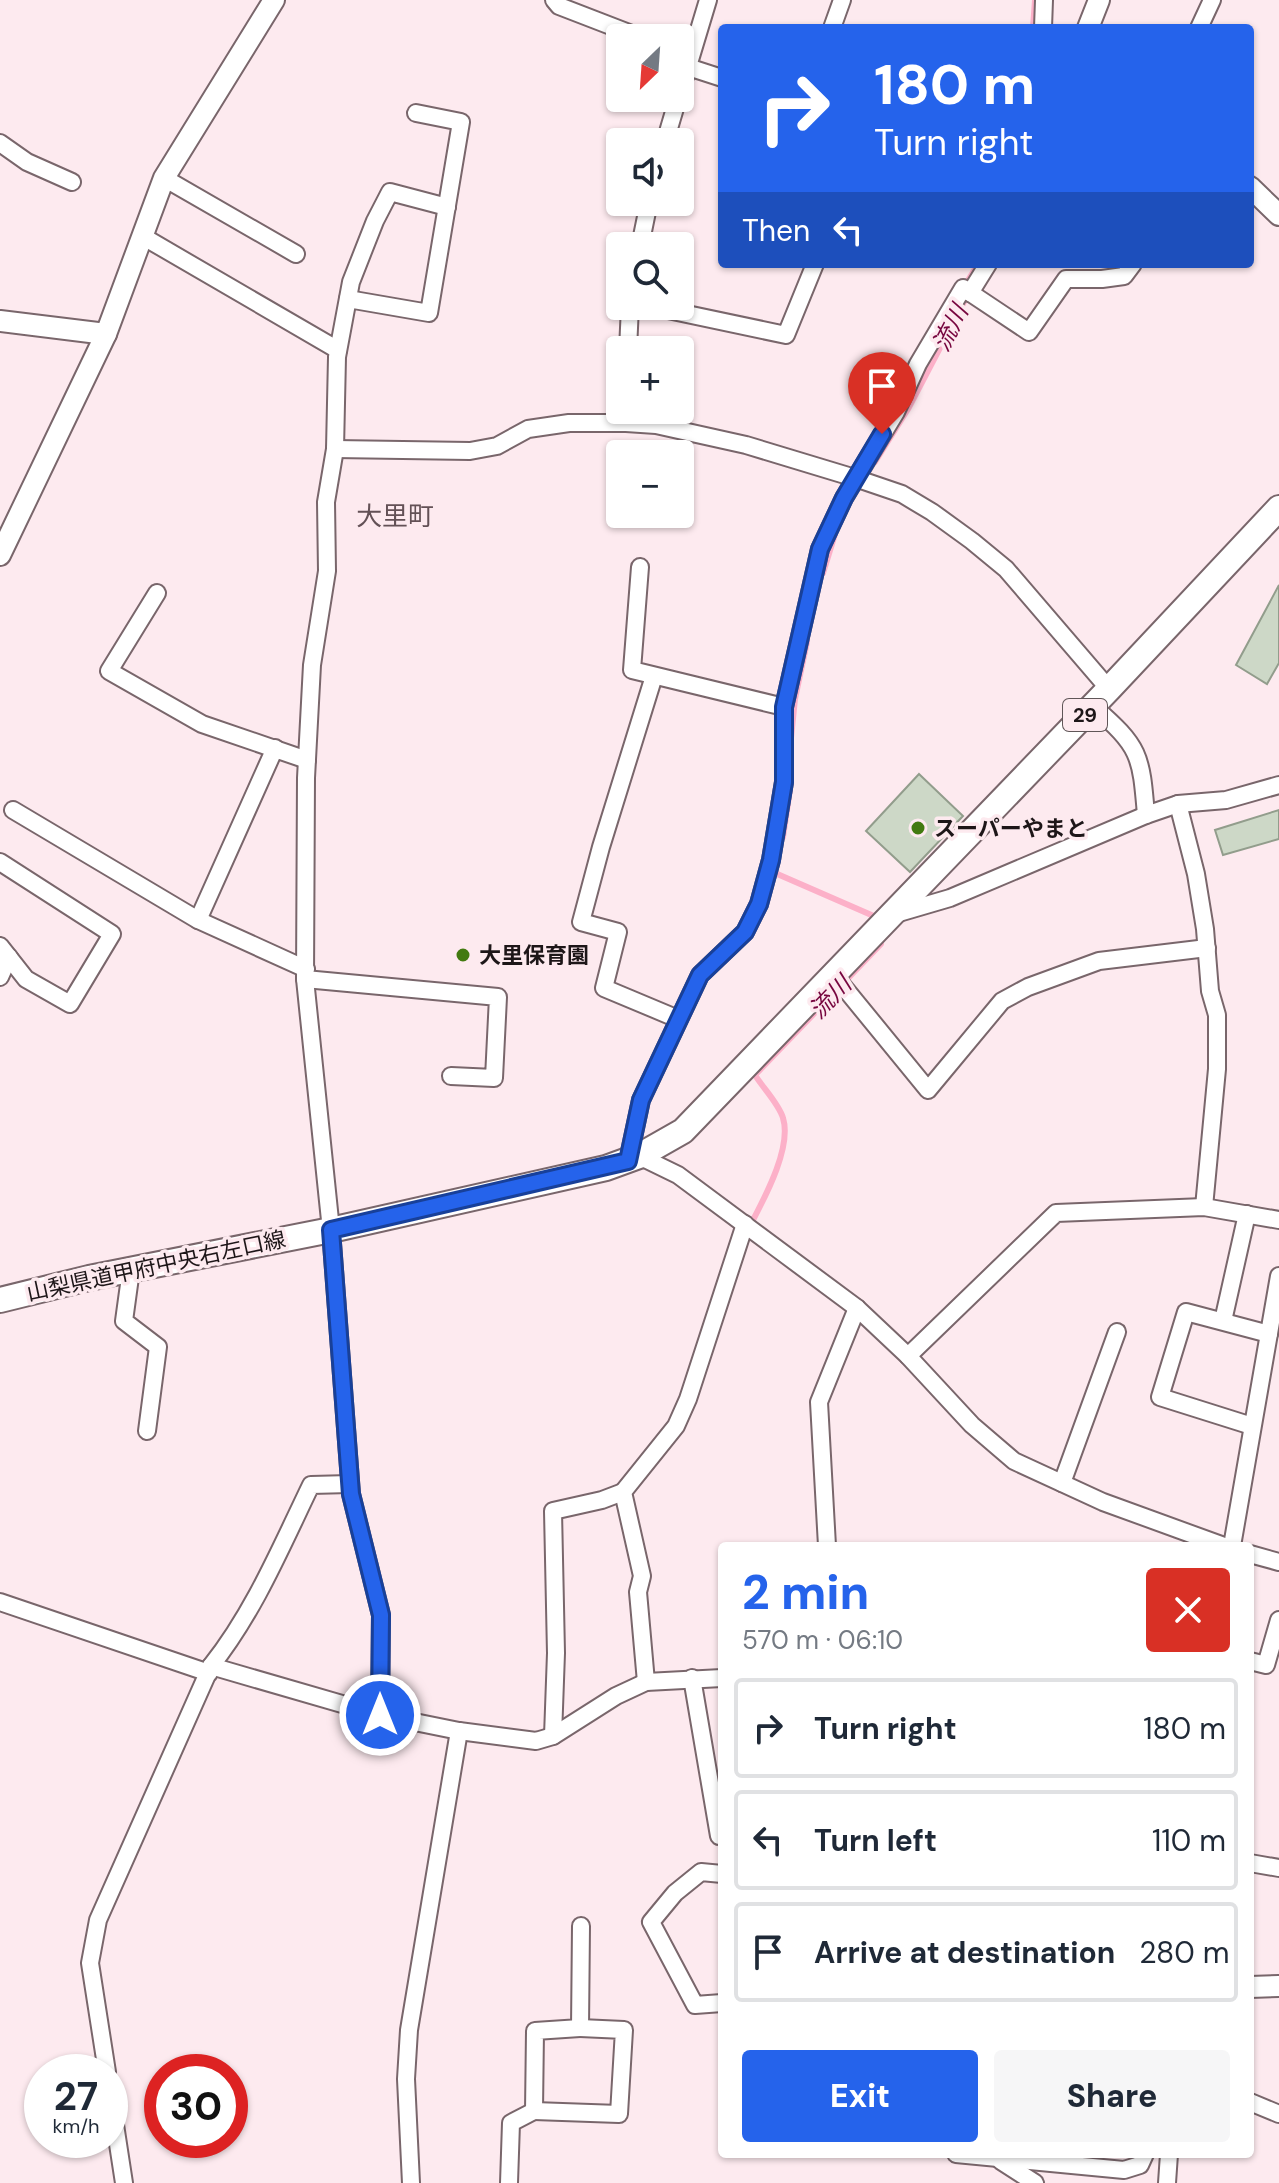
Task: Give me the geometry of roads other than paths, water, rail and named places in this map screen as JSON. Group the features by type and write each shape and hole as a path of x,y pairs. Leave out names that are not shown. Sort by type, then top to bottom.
{"main road":[{"name":"山梨県道甲府中央右左口線","path":"0,1300 331,1230 634,1158 683,1131 1101,698 1279,508"}],"street":[{"path":"0,555 106,334 164,178 274,0"},
{"path":"694,38 708,0"},
{"path":"833,24 842,0"},
{"path":"1043,24 1044,0"},
{"path":"1090,24 1099,0"},
{"path":"1201,24 1212,0"},
{"path":"558,2 609,24"},
{"path":"694,63 718,76"},
{"path":"348,299 429,313 461,122 416,113"},
{"path":"0,143 27,162 72,182"},
{"path":"164,178 296,254"},
{"path":"1254,191 1279,215"},
{"path":"380,1715 381,1615 350,1484 331,1230 305,974 307,760 312,665 327,571 326,502 335,449 338,350 351,282 390,192 447,207"},
{"path":"142,236 338,350"},
{"path":"694,316 786,335 813,268"},
{"path":"970,293 986,268"},
{"path":"1130,268 1124,276 1066,279 1029,332 963,288 918,364 896,412 855,478 820,549 784,707 784,782 771,860 759,904 745,932 700,975 678,1019 641,1100 634,1158 678,1175 857,1308 997,1448 1014,1461 1103,1502 1213,1542"},
{"path":"0,321 106,334"},
{"path":"335,449 470,451 497,446 528,429 606,419"},
{"path":"652,424 746,445 902,494 983,550 1006,569 1136,751 1143,776 1146,815"},
{"path":"640,567 632,670 784,707"},
{"path":"157,593 109,671 202,724 307,760"},
{"path":"654,676 581,922 618,932 604,988 678,1019"},
{"path":"198,920 275,748"},
{"path":"890,917 950,898 1178,804 1226,800 1279,785"},
{"path":"1178,804 1196,874 1210,991 1217,1015 1217,1069 1204,1207"},
{"path":"13,810 198,920 305,974 498,997 494,1078 451,1076"},
{"path":"0,862 112,934 70,1004 26,979 4,952"},
{"path":"835,976 928,1090 1002,1001 1028,987 1099,961 1207,948"},
{"path":"0,977 4,952"},
{"path":"908,1356 1056,1213 1204,1207 1279,1220"},
{"path":"1223,1321 1247,1214"},
{"path":"553,1736 556,1653 553,1511 623,1492 676,1426 688,1399 745,1224"},
{"path":"131,1270 124,1321 158,1347 147,1431"},
{"path":"1233,1542 1279,1276"},
{"path":"827,1542 819,1402 857,1308"},
{"path":"1252,1426 1160,1397 1186,1312 1269,1334"},
{"path":"1062,1483 1117,1332"},
{"path":"104,2054 90,1963 98,1920 210,1670 251,1608 311,1485 350,1484"},
{"path":"623,1492 642,1576 638,1592 646,1682"},
{"path":"1254,1555 1279,1562"},
{"path":"0,1602 210,1670 380,1715 459,1731 536,1741 553,1736 616,1696 646,1682 718,1678"},
{"path":"1254,1662 1266,1665 1279,1620"},
{"path":"692,1678 718,1830"},
{"path":"411,2183 406,2079 409,2030 459,1731"},
{"path":"1254,1864 1279,1868"},
{"path":"718,1874 701,1872 675,1893 651,1922 695,2005 718,2003"},
{"path":"580,2028 581,1926"},
{"path":"1254,1987 1279,1986"},
{"path":"509,2183 511,2123 534,2111 619,2114 624,2030 580,2028 535,2031 534,2111"},
{"path":"1254,2104 1279,2114"},
{"path":"120,2158 124,2183"},
{"path":"996,2158 1124,2170 1140,2165 1143,2158"},
{"path":"996,2158 1035,2183"},
{"path":"1167,2183 1169,2158"}],"waterway":[{"name":"流川","path":"1033,24 1035,0"},
{"name":"流川","path":"875,462 908,409 966,298 967,282 976,268"},
{"name":"流川","path":"823,573 835,534"},
{"name":"流川","path":"791,738 795,699 807,642"},
{"name":"流川","path":"783,837 790,789"},
{"name":"流川","path":"776,868 775,873 876,917 877,922"},
{"name":"流川","path":"757,1226 752,1222 776,1172 785,1130 778,1107 755,1075 881,944 879,937"}],"place":[{"name":"スーパーやまと","path":"918,828"},
{"name":"大里保育園","path":"463,955"}],"district":[{"name":"大里町","path":"395,516"}]}
